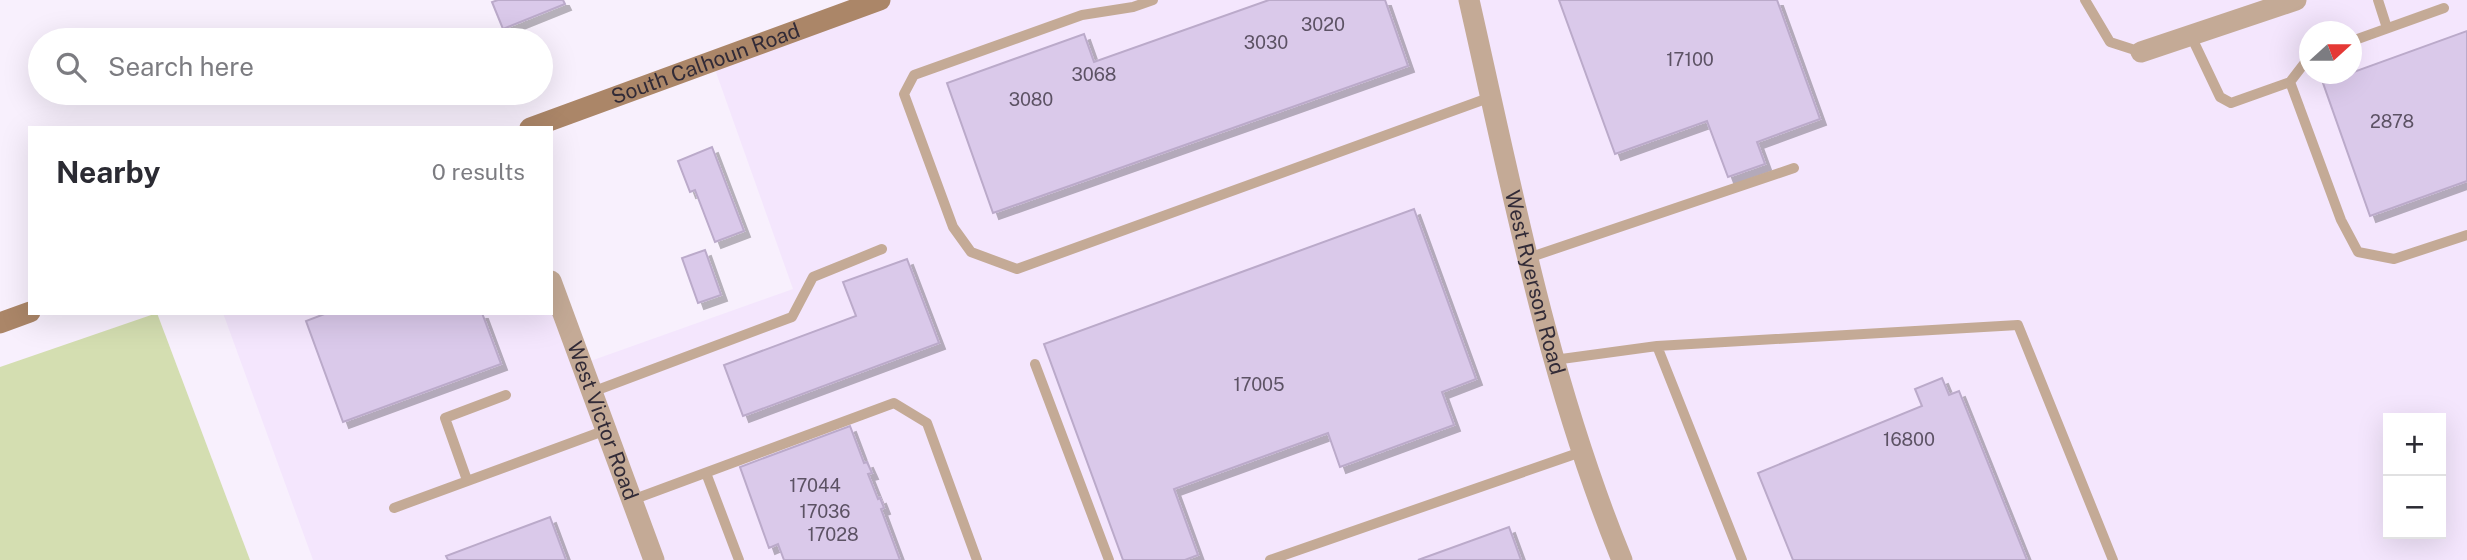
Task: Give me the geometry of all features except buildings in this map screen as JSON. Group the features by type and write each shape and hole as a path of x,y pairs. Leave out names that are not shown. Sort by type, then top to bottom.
{"street":[{"name":"South Calhoun Road","path":"535,126 880,0"},
{"name":"West Ryerson Road","path":"1469,0 1554,360 1581,452 1622,560"},
{"path":"2141,52 2296,0"},
{"name":"West Victor Road","path":"553,286 654,560"},
{"path":"0,323 28,313"}],"lane":[{"path":"1153,0 1133,7 1082,15 914,75 904,94 953,227 971,252 1017,269 1491,97"},
{"path":"2085,0 2110,42 2141,52"},
{"path":"2378,0 2387,28"},
{"path":"2362,37 2444,8"},
{"path":"2191,36 2220,97 2231,103 2290,82 2299,70"},
{"path":"2290,82 2341,220 2358,252 2395,259 2467,235"},
{"path":"1528,258 1794,167"},
{"path":"592,392 792,317 813,278 882,249"},
{"path":"1554,360 1657,346 2018,325 2113,560"},
{"path":"1657,346 1742,560"},
{"path":"1035,364 1110,560"},
{"path":"467,480 445,418 506,395"},
{"path":"632,500 894,403 927,423 977,560"},
{"path":"394,509 606,430"},
{"path":"1270,560 1581,452"},
{"path":"706,473 739,560"}],"shaded area":[{"path":"880,0 2467,0 2467,560 313,560 224,315 553,315 553,286 582,364 793,289 712,61"}],"green space":[{"path":"158,315 250,560 0,560 0,367"}]}
